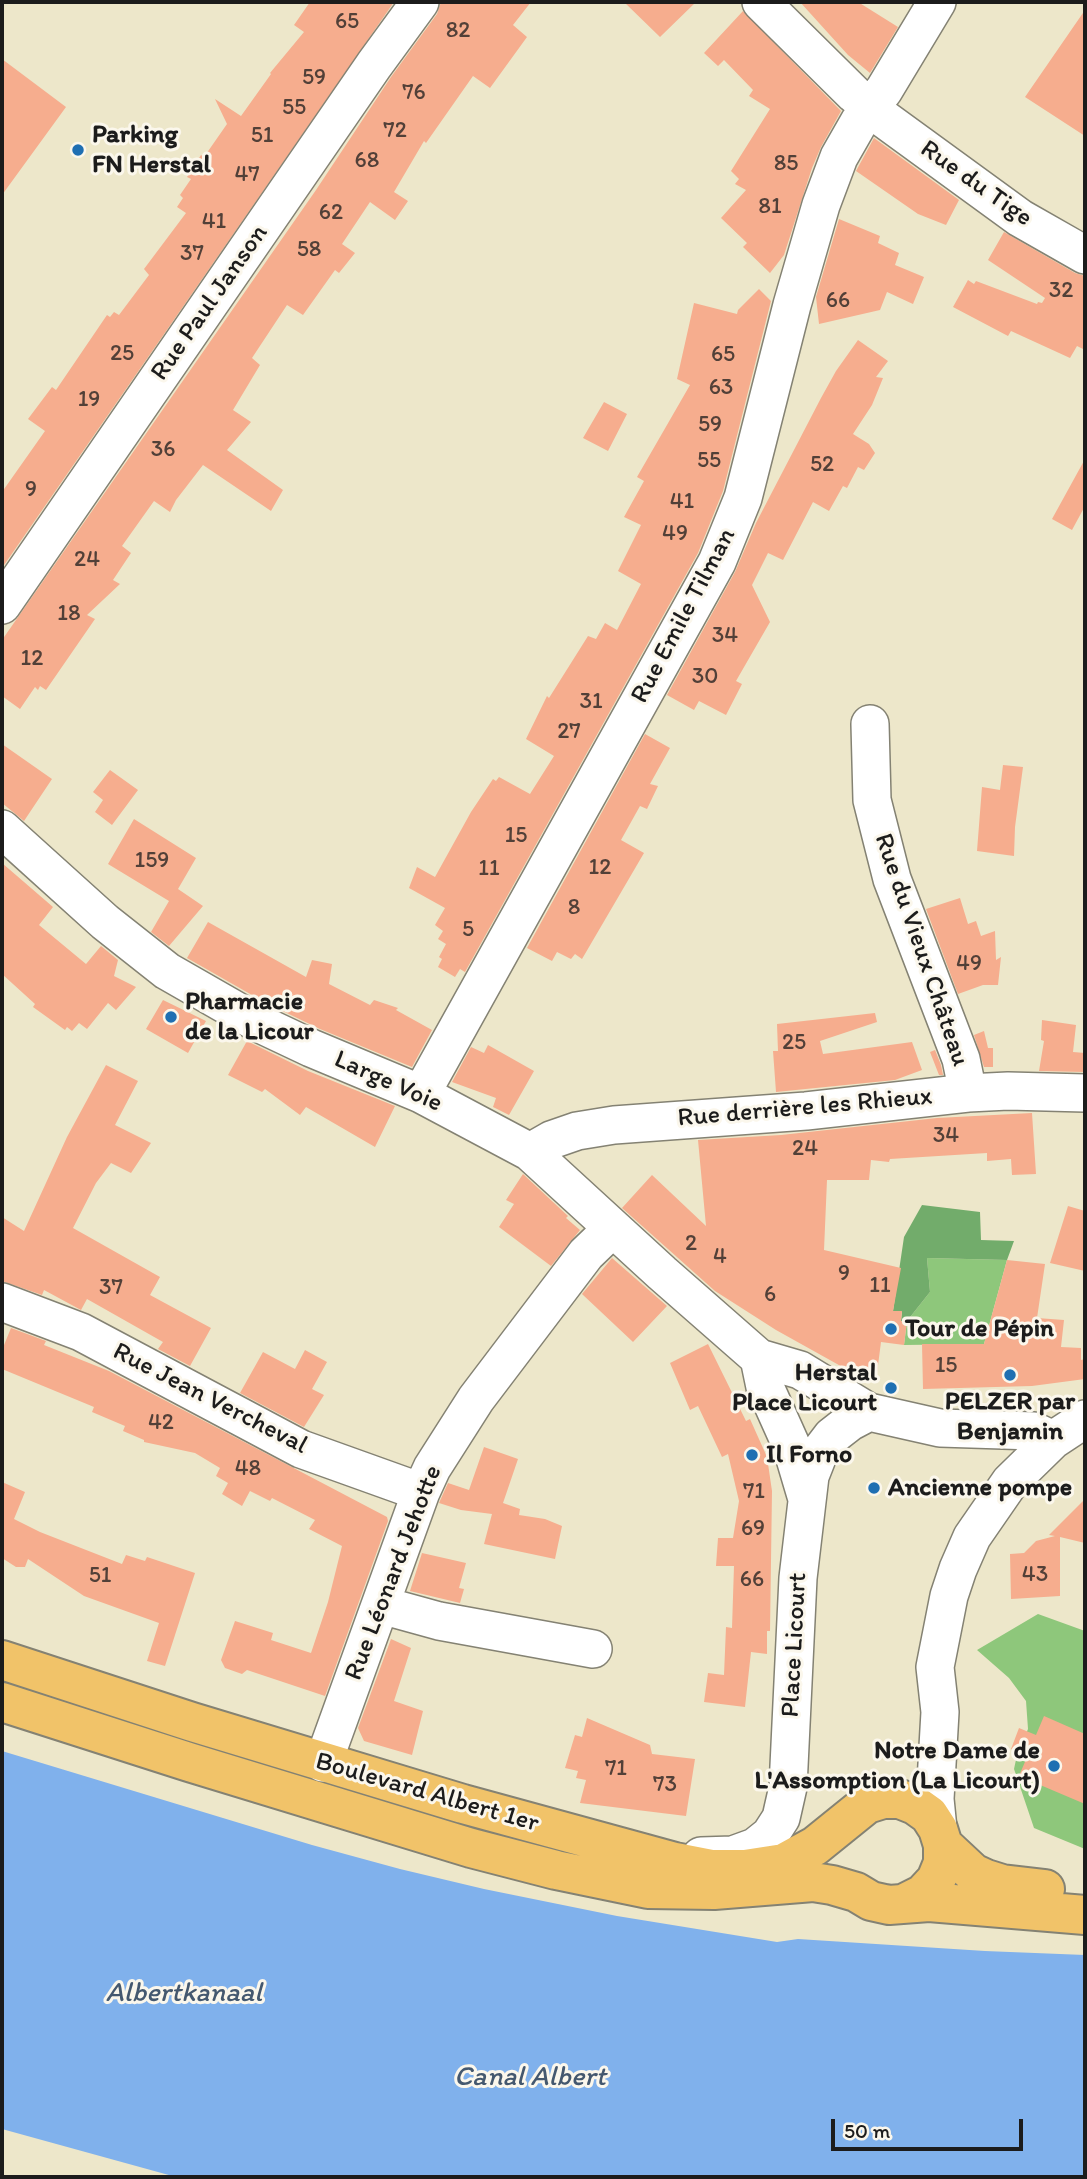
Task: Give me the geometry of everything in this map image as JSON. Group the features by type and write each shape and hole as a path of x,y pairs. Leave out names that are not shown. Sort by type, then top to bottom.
{"main road":[{"name":"Boulevard Albert 1er","path":"2,1660 323,1763 692,1866 725,1870 753,1869 783,1863 804,1854 867,1804 883,1799 900,1799 922,1810 965,1867 986,1879 1002,1884 1085,1895"},
{"name":"Boulevard Albert 1er","path":"2,1702 515,1860 649,1889 714,1890 813,1882 856,1892 871,1901 889,1905 907,1902 1085,1915"},
{"path":"323,1763 331,1790 337,1798 360,1814"},
{"path":"848,1820 838,1843 838,1860 844,1878 856,1892"},
{"path":"907,1902 923,1894 936,1880 943,1863 941,1837"}],"street":[{"name":"Rue Paul Janson","path":"2,605 420,2"},
{"name":"Rue du Tige","path":"761,2 870,107 1020,218 1085,255"},
{"name":"Rue Emile Tilman","path":"421,1094 718,562 743,498 780,348 821,205 839,157 859,122 884,90 937,2"},
{"name":"Rue du Vieux Château","path":"870,724 872,800 892,879 961,1059 968,1093"},
{"name":"Large Voie","path":"2,829 105,922 167,971 256,1022 421,1094 530,1152 759,1358"},
{"name":"Rue derrière les Rhieux","path":"530,1152 564,1135 614,1125 806,1111 968,1093 1085,1093"},
{"name":"Rue Léonard Jehotte","path":"323,1763 432,1468 476,1399 586,1254 612,1228"},
{"name":"Rue Jean Vercheval","path":"2,1302 81,1332 301,1449 421,1492"},
{"path":"759,1358 800,1370 869,1412 940,1428 1034,1432 1053,1440"},
{"name":"Place Licourt","path":"759,1358 765,1387 791,1445 807,1501"},
{"name":"Place Licourt","path":"616,1845 710,1857 733,1855 755,1847 770,1835 782,1818 788,1787 798,1578 810,1476 819,1453 841,1429 869,1412"},
{"path":"941,1837 935,1798 940,1712 935,1667 948,1597 966,1550 981,1522 1010,1482 1053,1440 1085,1419"},
{"path":"381,1605 439,1621 593,1649"}],"green space":[{"path":"922,1205 980,1212 981,1240 1014,1241 1007,1260 927,1258 930,1292 907,1321 901,1321 902,1312 893,1311 904,1237"},
{"path":"927,1258 1007,1260 984,1344 904,1345 907,1321 930,1292"},
{"path":"1038,1614 1085,1631 1085,1849 1034,1828 1014,1769 1028,1729 1026,1701 1009,1678 977,1650"}],"water":[{"name":"Albertkanaal","path":"2,1751 400,1869 617,1916 777,1942 798,1939 1085,1955 1085,2177 176,2177 2,2129"}],"building":[{"path":"310,2 394,2 2,568 2,492 45,431 28,419 52,387 56,390 107,315 110,317 114,312 119,315 149,275 144,269 186,213 177,207 183,198 180,195 191,179 187,177 227,124 215,99 241,116 270,73 304,32 294,25"},
{"path":"441,2 531,2 513,25 527,37 490,88 473,76 426,143 424,141 394,192 408,201 395,220 370,202 342,244 355,253 339,273 335,270 303,315 287,305 252,358 260,365 233,410 251,422 227,450 283,490 271,511 203,465 170,512 154,501 122,546 131,553 113,580 120,584 87,615 95,619 46,690 40,686 38,690 35,687 20,709 2,696 2,640 316,190 391,77 437,14"},
{"path":"624,2 696,2 660,37"},
{"path":"800,2 858,2 898,27 870,73 848,55"},
{"path":"1085,10 1085,136 1025,97"},
{"path":"743,11 841,111 812,168 784,255 770,273 743,247 747,243 721,218 746,190 735,184 739,179 731,171 770,109 749,96 753,90 724,60 718,66 704,53"},
{"path":"2,59 66,107 2,195"},
{"path":"874,138 959,200 946,225 918,214 856,171"},
{"path":"839,219 880,236 878,243 899,253 895,265 924,277 913,304 887,292 880,310 819,324 816,297"},
{"path":"1004,232 1075,273 1085,276 1085,350 1077,346 1070,358 1011,331 1008,336 953,307 968,280 1037,304 1042,303 1045,298 988,260"},
{"path":"759,289 771,301 723,491 698,553 465,972 460,969 455,977 438,967 442,959 439,957 446,944 438,939 443,931 435,925 445,908 409,888 417,867 435,877 471,812 493,779 496,781 499,777 530,794 554,756 526,739 547,696 549,698 588,636 596,639 605,623 617,630 641,584 618,571 641,525 624,517 644,481 637,477 690,385 677,379 694,303 737,314"},
{"path":"858,340 888,361 876,377 883,378 872,405 853,434 869,444 875,453 864,470 858,467 847,488 843,486 829,511 813,502 783,560 768,553 752,585 770,622 736,681 742,684 726,715 699,701 694,710 667,695 735,572 756,523 821,398"},
{"path":"604,402 627,414 608,451 583,438"},
{"path":"1085,459 1085,506 1072,530 1052,519"},
{"path":"645,734 670,748 650,784 658,786 647,809 640,806 621,840 644,853 582,959 575,954 571,959 557,952 552,961 527,948"},
{"path":"2,744 52,779 24,821 2,803"},
{"path":"1003,765 1023,767 1014,856 977,851 982,787 1000,790"},
{"path":"110,770 138,790 112,825 95,812 103,800 93,792"},
{"path":"134,819 196,858 178,889 203,906 169,946 151,932 169,901 108,864"},
{"path":"2,863 53,907 39,925 86,964 101,946 118,960 114,976 136,987 116,1010 108,1003 87,1029 79,1023 72,1031 67,1027 65,1030 33,1007 35,1004 2,974"},
{"path":"960,898 968,924 976,921 981,936 995,931 996,960 1001,957 998,985 983,985 958,994 926,909"},
{"path":"208,922 306,977 312,960 332,964 329,984 370,1005 374,1000 398,1008 396,1010 432,1030 412,1067 320,1029 266,1003 187,958"},
{"path":"163,1000 206,1021 188,1053 146,1029"},
{"path":"875,1013 877,1022 820,1041 823,1054 912,1042 922,1070 895,1080 776,1092 773,1051 778,1051 777,1024"},
{"path":"1042,1020 1076,1025 1073,1052 1085,1053 1085,1072 1039,1071 1044,1041 1041,1040"},
{"path":"984,1031 988,1048 993,1048 993,1067 984,1067 974,1035"},
{"path":"247,1041 308,1071 395,1106 375,1147 306,1107 300,1115 265,1089 262,1092 228,1075"},
{"path":"488,1045 534,1071 509,1115 493,1107 496,1098 452,1082 471,1047 484,1053"},
{"path":"935,1050 943,1075 939,1075 930,1052"},
{"path":"106,1065 138,1081 115,1125 151,1143 131,1173 111,1163 96,1183 73,1228 160,1277 150,1295 211,1328 190,1366 158,1349 163,1342 87,1299 81,1310 44,1290 42,1295 2,1281 2,1217 24,1231 67,1137"},
{"path":"1032,1113 1036,1174 1012,1175 1011,1159 987,1161 987,1153 890,1159 889,1162 871,1160 869,1180 827,1180 824,1250 901,1268 893,1311 902,1311 901,1321 907,1321 904,1345 881,1342 876,1381 846,1369 776,1330 715,1291 622,1208 652,1175 706,1226 698,1140 781,1135 937,1118"},
{"path":"523,1174 580,1230 551,1266 499,1227 514,1204 506,1200"},
{"path":"1068,1206 1085,1211 1085,1271 1050,1263"},
{"path":"612,1258 667,1306 633,1342 582,1294"},
{"path":"1007,1260 1045,1264 1037,1318 1064,1320 1061,1347 1081,1348 1081,1360 1085,1359 1085,1379 1032,1386 923,1389 922,1344 984,1344"},
{"path":"11,1328 46,1341 44,1345 109,1371 387,1517 388,1521 325,1696 247,1670 242,1674 225,1668 221,1660 235,1621 273,1633 271,1640 311,1653 328,1602 342,1546 309,1529 315,1520 272,1498 270,1501 250,1491 242,1506 222,1494 228,1483 216,1476 220,1468 195,1453 144,1442 123,1431 125,1426 92,1412 94,1407 2,1369 2,1350"},
{"path":"708,1344 746,1421 750,1419 767,1457 772,1491 770,1631 767,1631 767,1654 751,1652 745,1707 704,1702 708,1673 724,1675 726,1627 732,1628 734,1566 716,1566 718,1538 733,1538 739,1501 728,1454 722,1457 698,1406 690,1410 670,1363"},
{"path":"305,1350 327,1362 312,1389 324,1395 304,1427 240,1393 263,1352 295,1369"},
{"path":"484,1447 518,1459 503,1503 520,1509 519,1515 545,1519 562,1526 555,1559 484,1544 492,1514 461,1510 439,1503 448,1483 469,1490"},
{"path":"2,1482 25,1492 14,1519 40,1532 122,1564 126,1555 145,1561 147,1557 195,1573 165,1666 147,1661 159,1623 84,1596 28,1559 25,1567 16,1567 2,1558"},
{"path":"1085,1499 1085,1543 1060,1537 1060,1596 1011,1599 1010,1554 1024,1553 1036,1541 1055,1536 1049,1535"},
{"path":"422,1553 466,1563 459,1588 464,1589 460,1603 410,1591"},
{"path":"391,1639 411,1648 394,1701 423,1711 412,1755 364,1741 358,1728"},
{"name":"Notre Dame de L'Assomption (La Licourt)","path":"1044,1716 1085,1734 1085,1804 1019,1776 1027,1757 1011,1749 1019,1728 1036,1735"},
{"path":"587,1718 650,1745 652,1754 695,1759 686,1816 580,1803 586,1780 576,1778 578,1771 565,1768 575,1735 582,1737"}],"place":[{"name":"Parking FN Herstal","path":"78,150"},
{"name":"Pharmacie de la Licour","path":"171,1017"},
{"name":"Tour de Pépin","path":"891,1329"},
{"name":"PELZER par Benjamin","path":"1010,1375"},
{"name":"Herstal Place Licourt","path":"891,1388"},
{"name":"Il Forno","path":"752,1455"},
{"name":"Ancienne pompe","path":"874,1488"},
{"name":"Notre Dame de L'Assomption (La Licourt)","path":"1054,1766"}],"water label":[{"name":"Canal Albert","path":"530,2078"}]}
